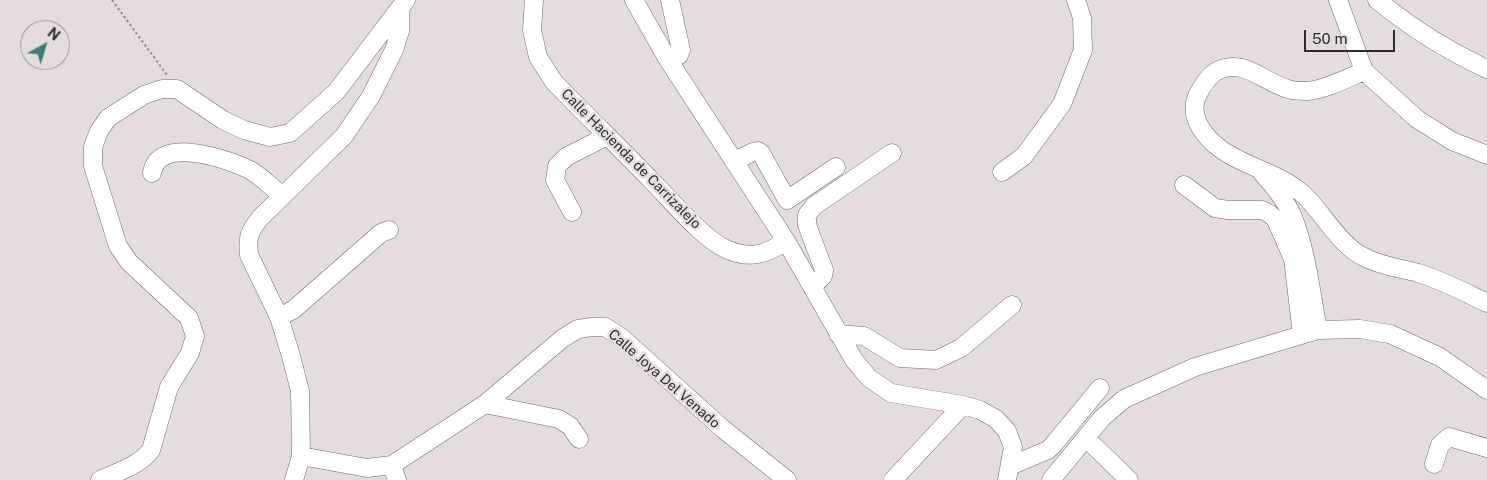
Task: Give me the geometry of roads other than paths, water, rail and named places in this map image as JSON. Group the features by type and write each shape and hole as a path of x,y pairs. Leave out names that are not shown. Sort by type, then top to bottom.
{"street":[{"name":"Calle Hacienda de Carrizalejo","path":"534,0 532,30 538,57 554,82 692,223 726,249 755,256 771,251 786,240"},
{"path":"634,0 667,58 786,240 854,360 870,378 891,393 963,405 980,410 996,418 1007,431 1013,447 1008,473"},
{"path":"667,58 678,55 682,50 670,0"},
{"path":"1002,172 1024,156 1062,104 1083,50 1082,18 1076,0"},
{"path":"1338,0 1364,71 1417,119 1452,141 1487,155"},
{"path":"1377,0 1397,17 1487,69"},
{"path":"100,480 135,464 146,457 151,450 169,387 190,353 195,336 190,318 129,262 118,246 94,166 93,147 99,131 108,118 144,96 170,89 244,130 270,137 290,133 336,92 403,4"},
{"path":"294,480 301,456 300,391 279,317 249,255 250,231 260,218 344,136 371,96 394,50 400,31 403,4"},
{"path":"1364,71 1309,91 1288,89 1247,69 1227,67 1213,73 1202,87 1194,104 1196,121 1207,137 1222,150 1278,177 1303,194 1344,241 1361,256 1384,266 1417,273 1441,281 1487,303"},
{"path":"572,212 555,180 557,166 566,157 607,136"},
{"path":"152,174 154,165 161,158 184,151 221,158 251,171 283,196"},
{"path":"735,161 753,152 758,151 761,153 787,200 836,167"},
{"path":"812,287 824,276 824,270 806,225 807,215 814,206 892,153"},
{"path":"1257,167 1274,186 1292,216 1305,254 1310,332"},
{"path":"1184,185 1215,208 1262,210 1276,220 1293,259 1310,332"},
{"path":"279,317 293,310 381,234 389,230"},
{"path":"838,334 864,336 900,358 936,360 961,348 1012,305"},
{"name":"Calle Joya Del Venado","path":"301,456 395,472 485,404 563,338 578,330 592,327 605,328 621,338 723,429 787,480"},
{"path":"1051,480 1102,418 1124,399 1195,368 1310,332 1360,329 1390,334 1440,357 1487,390"},
{"path":"1008,473 1048,450 1100,388"},
{"path":"485,404 558,419 570,426 579,439"},
{"path":"893,480 963,405"},
{"path":"1434,464 1440,445 1449,437 1487,448"},
{"path":"1086,438 1129,480"}]}
